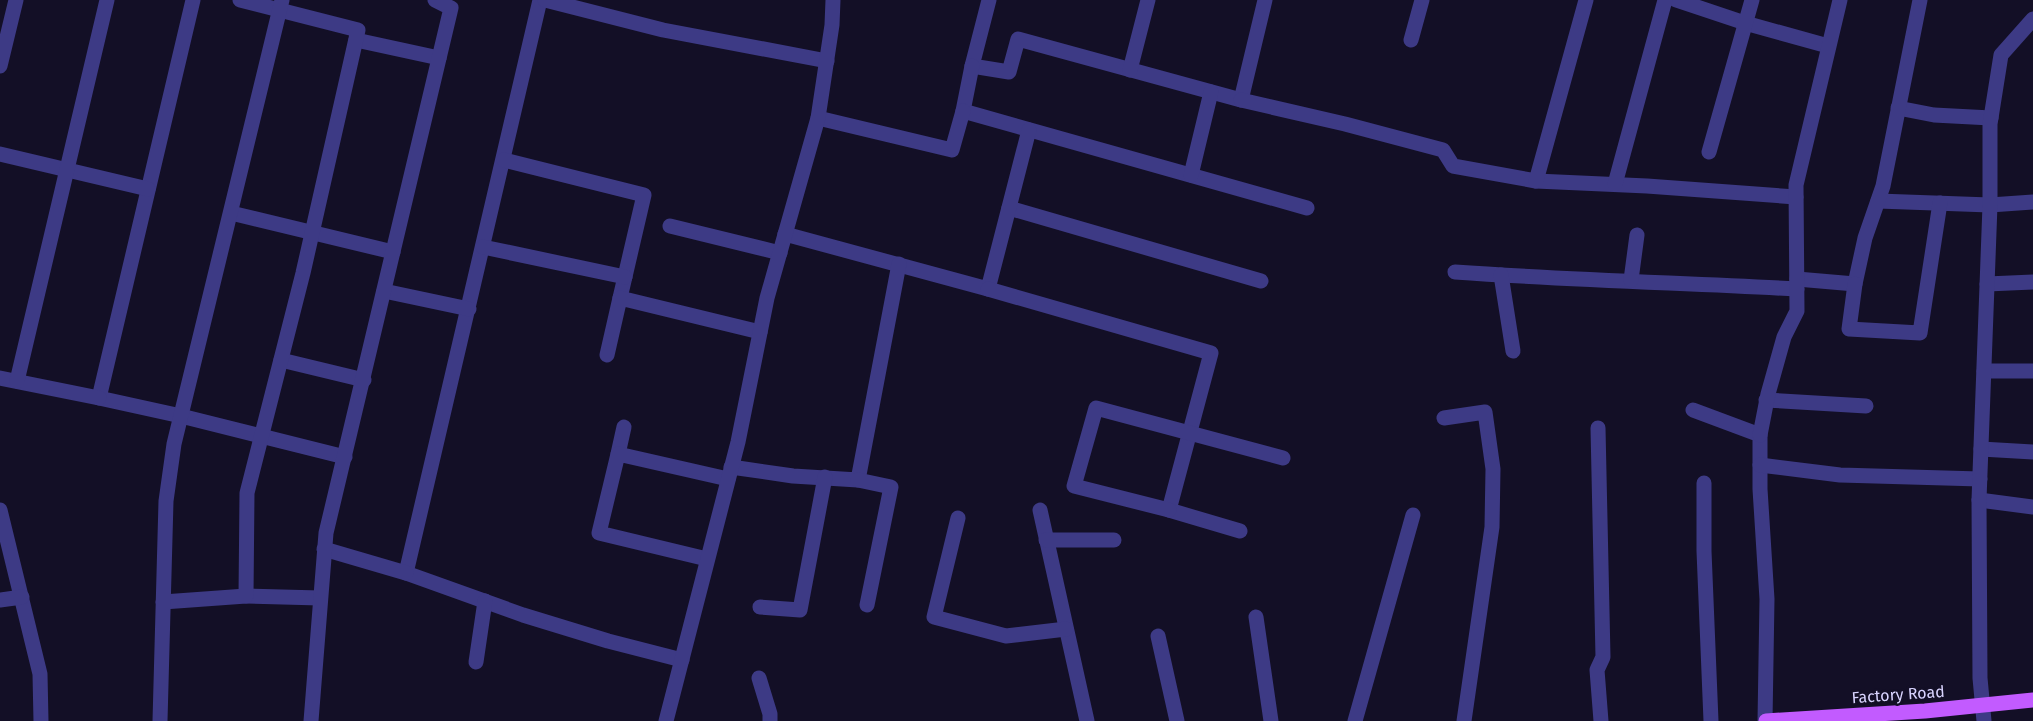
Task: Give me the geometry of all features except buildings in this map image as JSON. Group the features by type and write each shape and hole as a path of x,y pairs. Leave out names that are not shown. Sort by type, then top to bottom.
{"main road":[{"name":"Factory Road","path":"1765,721 1846,719 2033,700"}],"street":[{"path":"0,66 16,0"},
{"path":"17,381 107,0"},
{"path":"99,398 192,0"},
{"path":"240,0 281,5 358,30 313,232 248,493 246,596"},
{"path":"311,721 326,533 452,9 435,0"},
{"path":"406,573 542,0 663,30 827,61"},
{"path":"666,721 730,473 760,332 818,118 832,26 833,0"},
{"path":"818,118 952,150 989,0"},
{"path":"1130,70 1148,0"},
{"path":"1241,100 1265,0"},
{"path":"1411,40 1422,0"},
{"path":"1536,181 1586,0"},
{"path":"1615,184 1665,0"},
{"path":"1676,0 1745,23 1828,46"},
{"path":"1709,153 1752,0"},
{"path":"1765,721 1767,599 1760,435 1766,400 1784,337 1797,311 1796,185 1840,0"},
{"path":"1920,0 1882,186 1865,238 1855,284 1849,329 1920,333 1941,203"},
{"path":"160,721 166,501 174,444 281,5"},
{"path":"1984,721 1980,678 1979,500 1991,118 2001,55 2033,19"},
{"path":"972,66 1009,72 1018,39 1241,100 1346,124 1443,150 1453,166 1536,181 1796,196"},
{"path":"356,40 439,58"},
{"path":"1191,175 1211,92"},
{"path":"1898,108 1934,115 1991,118"},
{"path":"963,111 1307,208"},
{"path":"988,289 1029,130"},
{"path":"0,154 148,189"},
{"path":"504,160 644,195 607,355"},
{"path":"1878,201 1990,205 2033,202"},
{"path":"1009,208 1261,281"},
{"path":"231,213 393,252"},
{"path":"670,226 780,253"},
{"path":"785,234 1211,353 1169,510"},
{"path":"1631,280 1636,235"},
{"path":"483,247 625,277"},
{"path":"858,480 899,264"},
{"path":"1455,272 1549,279 1855,284"},
{"path":"1501,275 1513,351"},
{"path":"1987,284 2033,282"},
{"path":"384,291 469,309"},
{"path":"620,298 760,332"},
{"path":"281,360 364,380"},
{"path":"1984,371 2033,371"},
{"path":"0,378 181,416 345,457"},
{"path":"1766,400 1866,406"},
{"path":"1240,531 1074,486 1096,408 1283,458"},
{"path":"1693,410 1760,435"},
{"path":"1444,418 1485,412 1493,470 1492,527 1464,721"},
{"path":"624,427 599,532 707,559"},
{"path":"1598,428 1603,657 1597,670 1601,721"},
{"path":"1981,449 2033,452"},
{"path":"618,454 730,473 825,477 858,480 891,487 867,605"},
{"path":"1760,465 1840,475 1980,480"},
{"path":"760,607 800,610 825,477"},
{"path":"1704,483 1704,562 1711,721"},
{"path":"1979,500 2033,507"},
{"path":"0,510 40,674 40,721"},
{"path":"1040,510 1087,721"},
{"path":"1355,721 1413,515"},
{"path":"958,518 934,617 1006,636 1066,629"},
{"path":"1046,540 1114,540"},
{"path":"324,549 406,573 523,615 597,638 682,660"},
{"path":"163,602 246,596 320,598"},
{"path":"0,600 22,597"},
{"path":"476,662 485,602"},
{"path":"1256,617 1271,721"},
{"path":"1158,636 1177,721"},
{"path":"759,678 770,721"}]}
